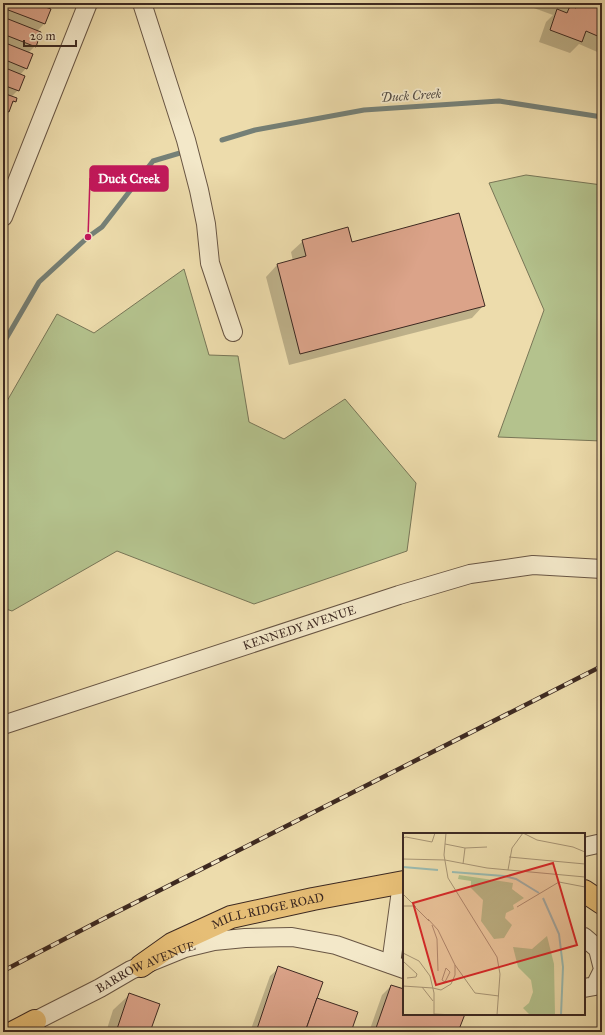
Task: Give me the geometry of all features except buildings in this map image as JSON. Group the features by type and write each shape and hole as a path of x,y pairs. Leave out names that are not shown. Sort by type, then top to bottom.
{"main road":[{"name":"MILL RIDGE ROAD","path":"141,966 172,944 231,917 313,899 403,883"},
{"path":"585,892 602,903"},
{"path":"14,1032 29,1027"}],"street":[{"path":"3,217 88,3"},
{"path":"142,3 186,140 206,224 210,263 233,332"},
{"name":"KENNEDY AVENUE","path":"3,725 399,594 470,574 533,565 602,569"},
{"path":"585,848 602,843"},
{"path":"398,966 403,883"},
{"name":"BARROW AVENUE","path":"29,1027 131,970 185,948 214,941 245,938 292,937 336,944 398,966"},
{"path":"585,938 598,949 602,965"},
{"path":"585,988 595,986 602,972"}],"green space":[{"path":"526,175 602,185 602,441 498,437 544,310 489,183"},
{"path":"184,269 209,355 238,356 249,422 284,439 345,399 416,483 407,551 254,604 117,551 12,611 3,608 3,408 57,314 94,333"}],"waterway":[{"name":"Duck Creek","path":"222,140 255,130 364,110 499,101 602,117"},
{"name":"Duck Creek","path":"3,344 39,282 88,237 102,227 153,161 180,153"}],"railway":[{"path":"3,971 602,666"}],"place":[{"name":"Duck Creek","path":"88,237"}]}
